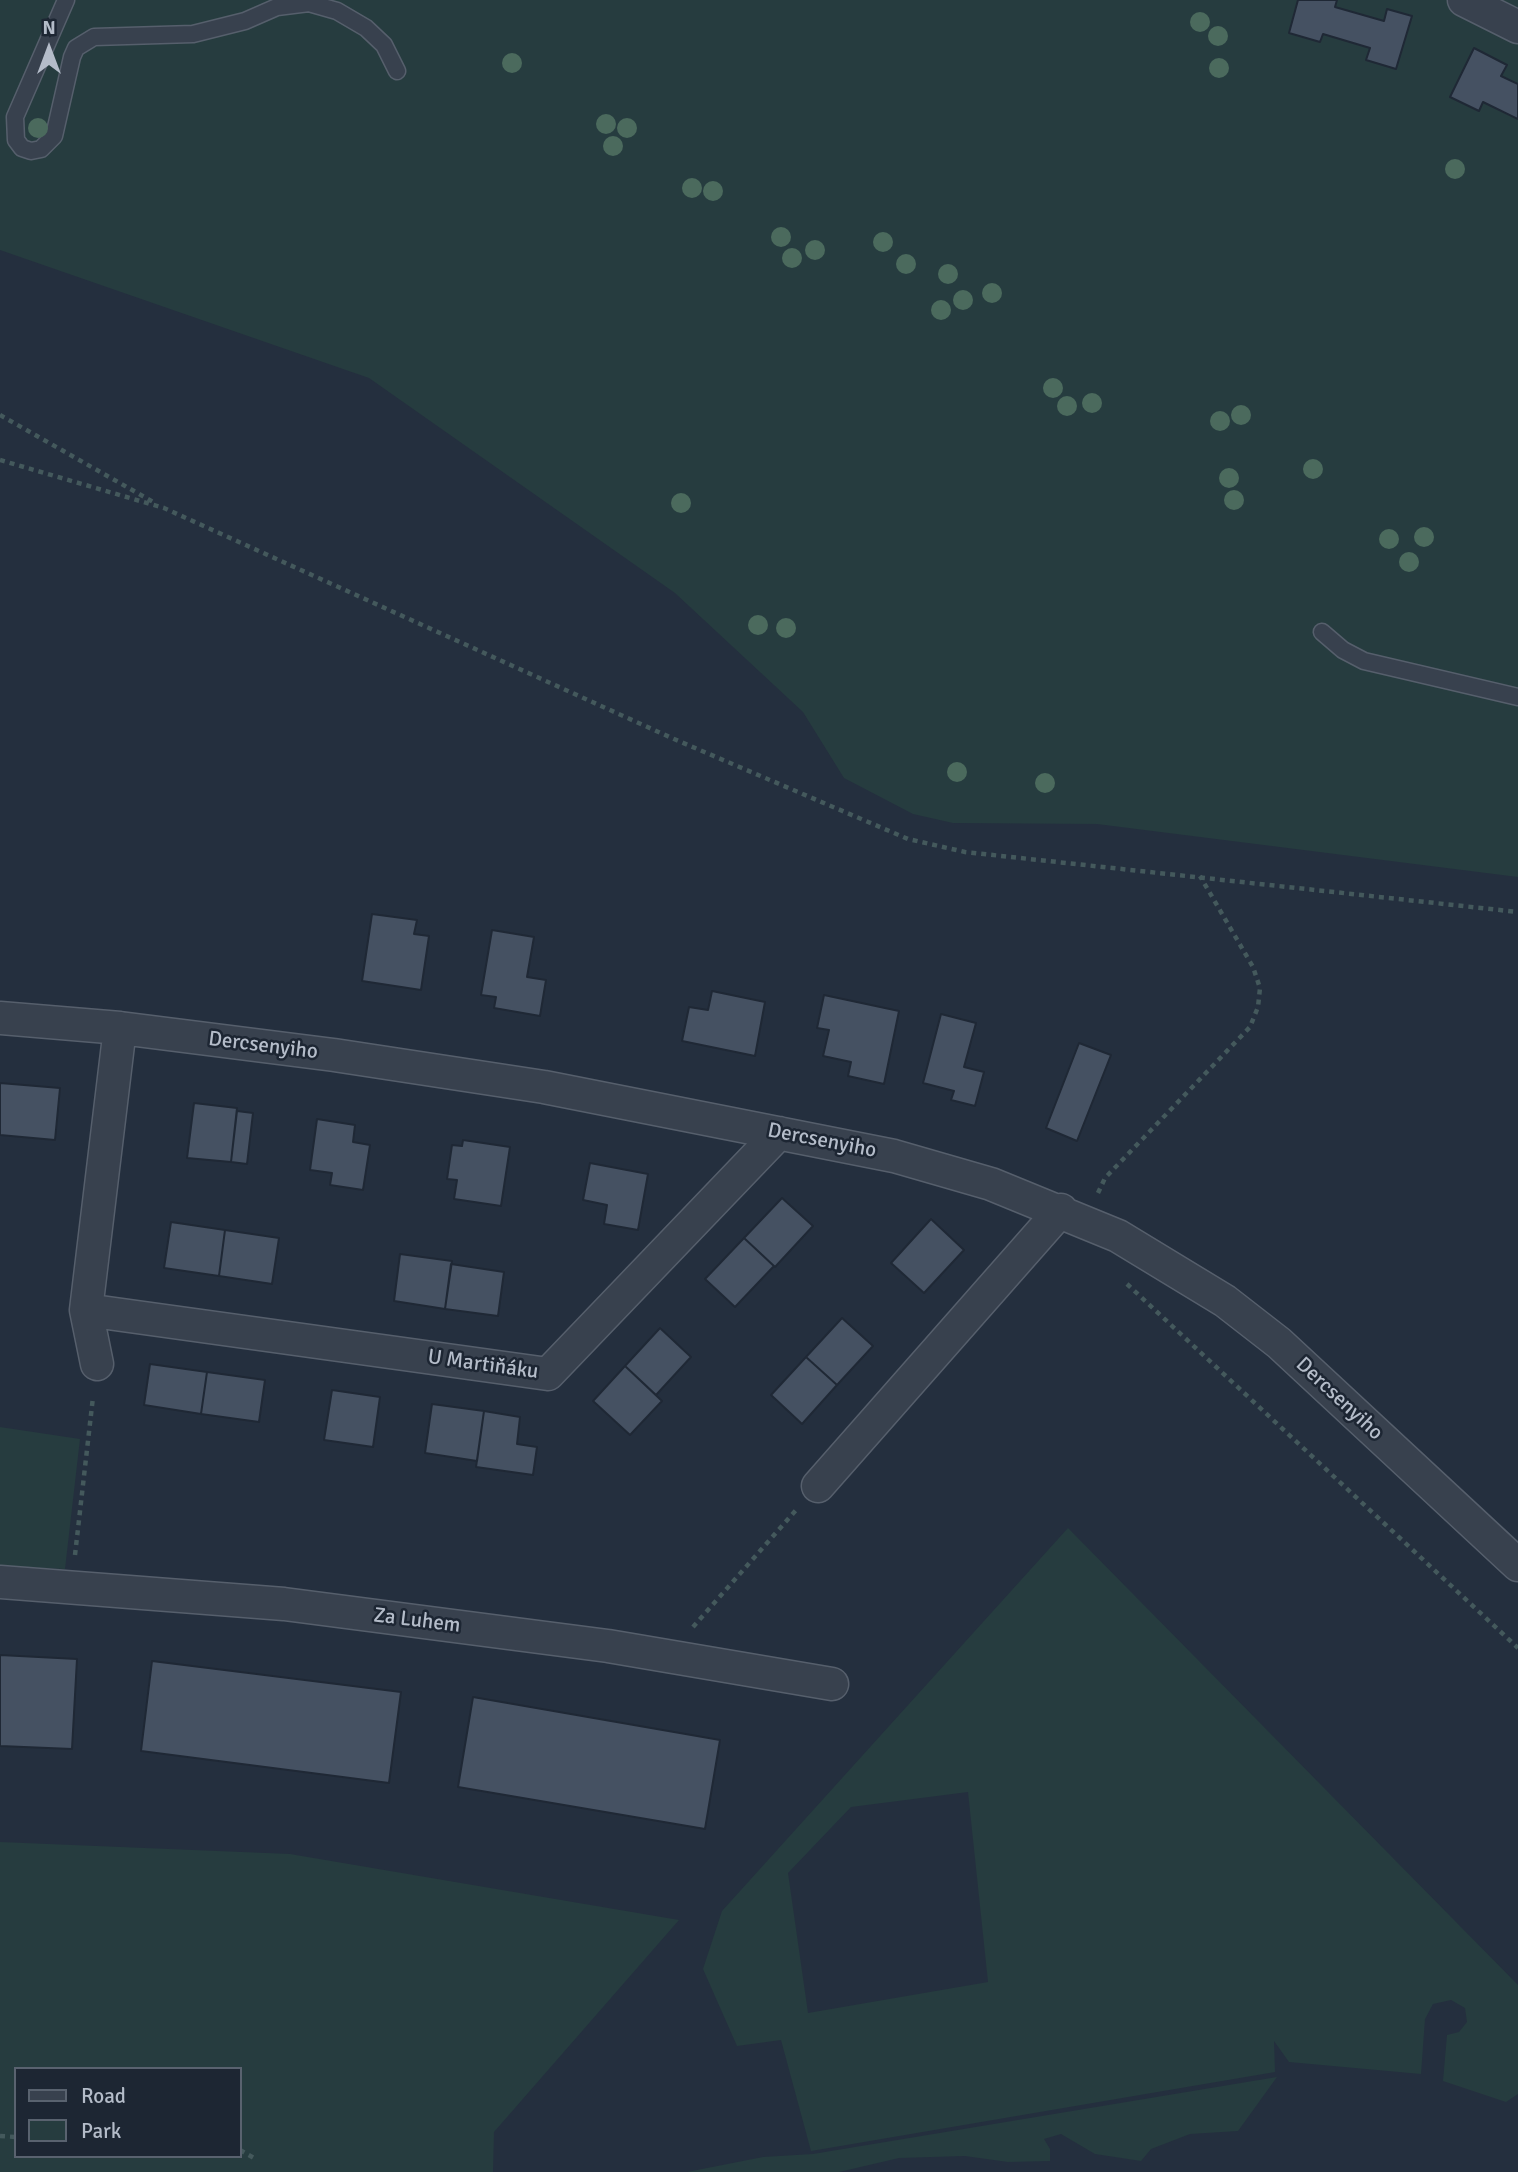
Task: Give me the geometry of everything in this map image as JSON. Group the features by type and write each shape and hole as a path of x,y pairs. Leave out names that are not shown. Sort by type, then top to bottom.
{"street":[{"path":"1475,3 1518,27"},
{"name":"Dercsenyiho","path":"0,1018 120,1028 334,1055 531,1084 894,1156 991,1184 1062,1210 1129,1243 1225,1301 1269,1335 1518,1565"},
{"path":"97,1364 86,1310 120,1028"},
{"name":"U Martiňáku","path":"86,1310 548,1374 779,1133"},
{"path":"818,1486 1062,1210"},
{"name":"Za Luhem","path":"0,1582 72,1585 284,1604 669,1656 832,1684"}],"lane":[{"path":"66,0 15,117 16,140 22,148 31,150 48,145 54,136 72,57 76,48 94,37 194,34 244,21 277,7 309,3 337,11 366,28 384,45 397,71"},
{"path":"1322,632 1343,650 1364,661 1518,697"}],"path":[{"path":"0,415 164,509 674,739 908,839 965,852 1200,875 1518,912"},
{"path":"0,460 164,509"},
{"path":"1097,1195 1105,1178 1250,1027 1258,1007 1260,988 1253,967 1200,875"},
{"path":"1118,1275 1518,1648"},
{"path":"72,1585 97,1364"},
{"path":"669,1656 818,1486"},
{"path":"242,2151 254,2158"}],"green space":[{"path":"0,0 1518,0 1518,877 1097,824 953,823 913,814 844,778 803,712 675,593 369,378 0,250"},
{"path":"0,1427 80,1439 65,1569 0,1566"},
{"path":"1068,1528 1518,1985 1518,2094 1506,2102 1443,2081 1447,2035 1459,2032 1467,2022 1465,2008 1451,2000 1433,2004 1425,2019 1421,2074 1289,2062 1274,2041 1275,2072 811,2151 781,2040 737,2046 703,1969 722,1911","holes":["968,1792 988,1982 808,2013 788,1873 851,1807"]},
{"path":"0,1842 290,1854 679,1920 494,2132 493,2172 0,2172"},
{"path":"1277,2077 1238,2131 1190,2134 1151,2149 1141,2161 1095,2154 1061,2134 1044,2139 1050,2149 1050,2161 1008,2162 965,2156 899,2158 839,2172 687,2172 763,2157 813,2154"}],"building":[{"path":"1298,0 1337,0 1335,7 1384,21 1387,9 1412,16 1396,69 1366,60 1370,48 1323,34 1320,42 1289,33"},
{"path":"1474,48 1507,65 1501,76 1518,84 1518,119 1483,102 1479,111 1450,97"},
{"path":"372,914 417,920 414,934 429,936 421,990 362,981"},
{"path":"492,930 534,937 527,977 546,980 540,1016 494,1008 496,997 481,995"},
{"path":"712,991 765,1002 755,1056 682,1041 689,1007 708,1010"},
{"path":"824,995 899,1011 884,1084 848,1076 851,1062 823,1056 829,1030 817,1028"},
{"path":"941,1014 976,1023 964,1067 984,1072 975,1106 951,1100 954,1091 923,1083"},
{"path":"1079,1043 1111,1055 1077,1141 1046,1128"},
{"path":"0,1083 60,1088 55,1140 0,1135"},
{"path":"194,1103 237,1108 231,1162 187,1158"},
{"path":"237,1111 253,1113 247,1164 231,1162"},
{"path":"317,1119 355,1125 353,1142 370,1145 363,1190 330,1185 332,1173 310,1170"},
{"path":"463,1140 510,1147 501,1206 454,1199 457,1180 447,1179 452,1145 462,1146"},
{"path":"590,1163 648,1174 638,1230 604,1224 607,1205 583,1200"},
{"path":"782,1198 813,1226 775,1267 744,1238"},
{"path":"931,1219 964,1250 924,1293 891,1263"},
{"path":"171,1222 225,1230 219,1276 164,1268"},
{"path":"225,1230 279,1238 272,1284 219,1276"},
{"path":"744,1238 774,1266 735,1307 705,1279"},
{"path":"400,1254 452,1261 445,1309 394,1301"},
{"path":"451,1264 504,1272 498,1316 445,1309"},
{"path":"842,1318 873,1346 837,1385 806,1357"},
{"path":"660,1328 691,1357 656,1395 625,1366"},
{"path":"806,1357 837,1385 802,1424 771,1395"},
{"path":"150,1364 207,1372 201,1414 144,1405"},
{"path":"625,1366 662,1401 630,1435 593,1401"},
{"path":"207,1372 265,1380 259,1422 201,1414"},
{"path":"332,1390 380,1397 373,1447 324,1440"},
{"path":"432,1404 484,1411 477,1461 425,1453"},
{"path":"484,1411 520,1417 517,1444 537,1447 533,1475 476,1467"},
{"path":"0,1655 77,1659 72,1749 0,1746"},
{"path":"152,1661 401,1692 389,1783 141,1751"},
{"path":"473,1697 720,1740 705,1829 458,1787"}]}
